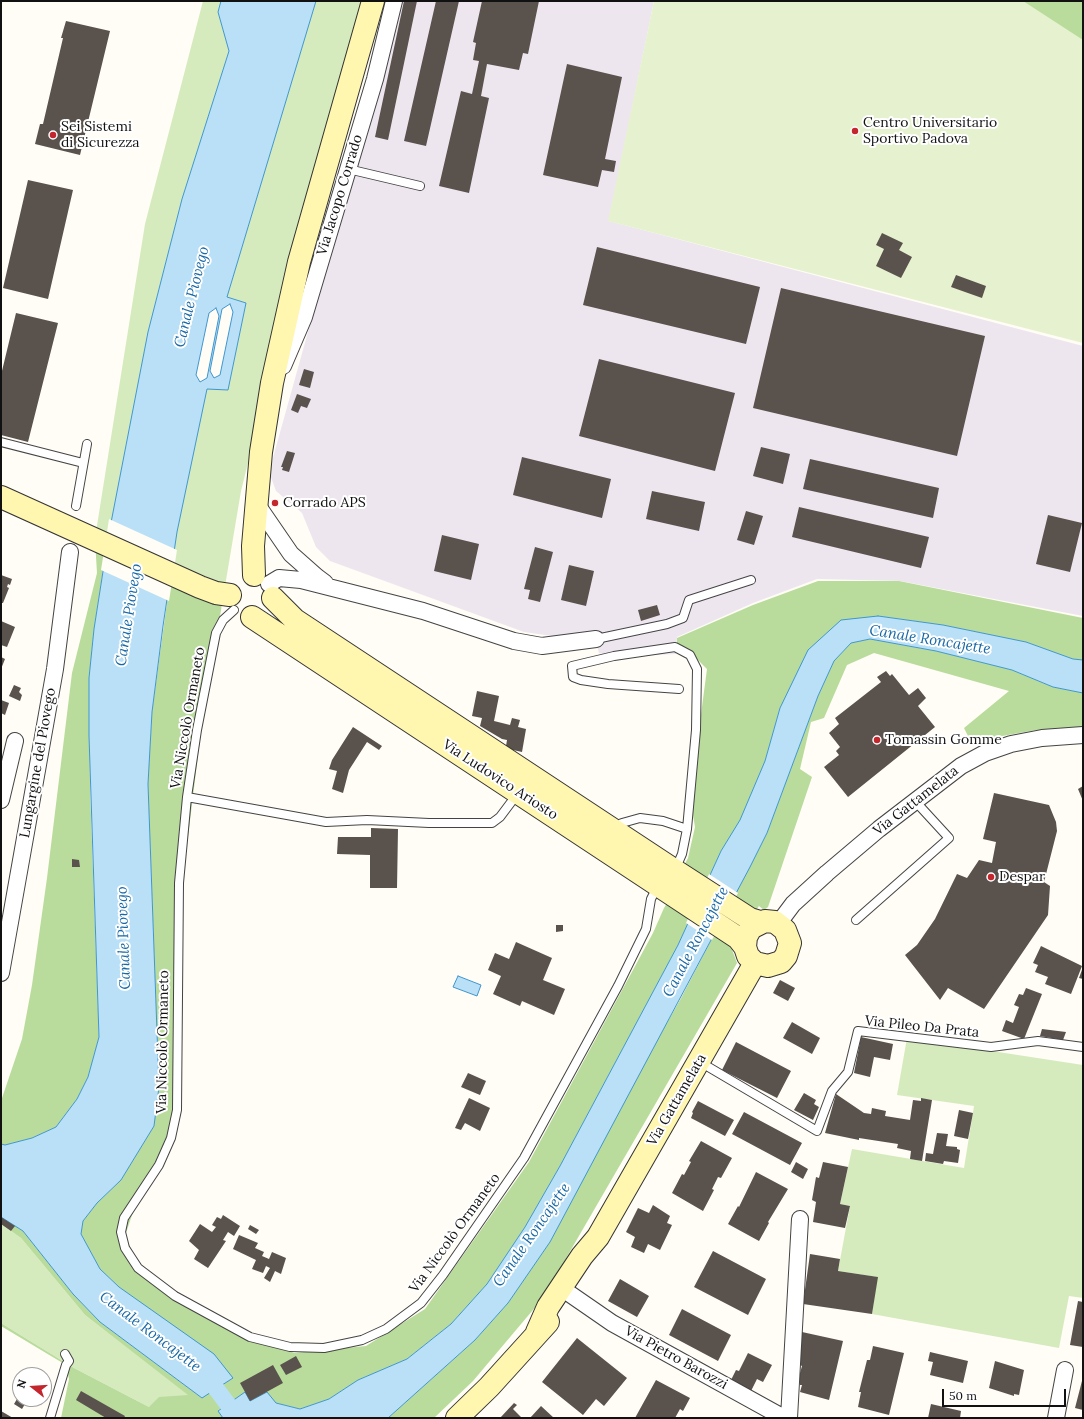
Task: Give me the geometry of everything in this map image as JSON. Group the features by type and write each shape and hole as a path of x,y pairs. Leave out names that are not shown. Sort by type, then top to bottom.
{"main road":[{"name":"Via Jacopo Corrado","path":"265,585 253,546 261,452 272,383 299,262 374,1"},
{"path":"1,497 75,542"},
{"name":"Via Ludovico Ariosto","path":"75,542 216,593 519,792 666,891 746,949"},
{"path":"245,576 265,585 266,612 239,608 232,587 238,580 245,576"},
{"name":"Via Ludovico Ariosto","path":"265,585 295,620 679,873 763,922"},
{"path":"763,922 789,936 790,943 786,956 781,962 768,966 746,949 746,937 751,928 763,922"},
{"name":"Via Gattamelata","path":"537,1332 548,1307 582,1256 598,1237 699,1061 746,949"},
{"name":"Via Gattamelata","path":"457,1418 488,1387 537,1332 556,1314 591,1259 598,1237"}],"street":[{"name":"Via Jacopo Corrado","path":"272,383 286,361 304,317 375,80 394,1"},
{"path":"256,503 291,554 317,578 334,588"},
{"name":"Lungargine del Piovego","path":"1,973 6,911 55,669 75,542"},
{"path":"265,585 279,578 286,578 334,588 423,610 514,641 542,646 596,640"},
{"name":"Via Gattamelata","path":"763,922 793,904 879,828 961,766 985,753 1011,744 1042,738 1083,735"},
{"path":"1,800 14,741"},
{"path":"789,1418 800,1219"},
{"name":"Via Pietro Barozzi","path":"570,1294 612,1323 784,1418"},
{"path":"1056,1418 1065,1370"}],"lane":[{"path":"348,169 420,186"},
{"path":"1,442 83,463"},
{"path":"76,506 87,444"},
{"path":"596,640 668,624 683,618 689,600 750,580"},
{"name":"Via Niccolò Ormaneto","path":"239,608 223,620 216,633 199,722 187,797 179,884 177,1110 171,1138 160,1165 124,1218 122,1232 125,1248 138,1268 175,1296 250,1337 290,1347 324,1348 362,1340 374,1335 386,1329 420,1303 443,1276 524,1158 618,986 646,929 651,899 666,891"},
{"path":"679,689 608,684 581,680 573,677 572,666 614,656 675,646 690,655 697,669 696,730 687,829 679,873"},
{"path":"187,797 326,822 367,820 429,823 492,823 500,817 519,792"},
{"path":"856,920 949,838 915,801"},
{"path":"612,829 622,823 640,818 662,821 687,829"},
{"name":"Via Pileo Da Prata","path":"699,1061 817,1131 832,1091 848,1072 858,1031 991,1047 1038,1041 1083,1047"},
{"path":"50,1418 66,1365 69,1361 64,1354"}],"shaded area":[{"path":"400,1 654,1 609,221 1083,346 1083,616 900,581 817,579 753,603 677,637 676,654 616,657 599,653 593,632 552,636 524,632 330,561 316,547 302,513 276,491 269,472"}],"green space":[{"path":"203,1 221,1 218,12 229,51 182,199 148,332 107,544 95,538 145,224"},
{"path":"316,1 363,1 241,491 223,598 171,573 177,532 207,388 228,390 246,303 227,297"},
{"name":"Centro Universitario Sportivo Padova","path":"654,1 1023,1 1083,40 1083,343 608,221"},
{"path":"1022,1 1083,1 1083,42"},
{"path":"95,540 107,544 94,629 89,678 90,787 99,1037 88,1077 77,1099 56,1127 32,1138 5,1145 1,1144 1,1101 22,1039 32,985 47,878 72,673 97,573"},
{"path":"171,573 223,598 201,731 182,886 181,1111 162,1168 135,1206 125,1236 141,1270 223,1325 294,1353 366,1346 425,1309 529,1162 653,933 664,908 673,893 680,873 688,858 695,827 690,797 707,669 692,654 677,654 677,638 753,605 818,581 899,581 1083,618 1083,660 1073,659 1026,642 943,625 878,616 780,708 765,761 740,821 721,851 678,945 560,1166 525,1227 487,1284 451,1324 407,1359 358,1380 329,1399 300,1409 276,1403 250,1401 218,1410 223,1418 61,1418 69,1379 66,1365 1,1326 1,1323 74,1368 149,1407 159,1397 188,1395 85,1315 21,1238 1,1224 1,1217 23,1231 73,1294 100,1322 202,1398 164,1320 119,1287 100,1269 81,1234 83,1221 97,1203 121,1180 154,1126 159,1087 148,784 152,712"},
{"path":"870,639 936,651 1012,670 1053,687 1083,693 1083,728 1036,730 991,738 973,746 964,728 1009,691 874,653 847,665 824,718 811,722 800,769 812,777 768,907 764,910 759,906 731,947 737,963 543,1298 473,1381 434,1418 388,1418 475,1340 508,1303 550,1242 639,1072 680,1000 767,833 818,696 834,661 851,643"},
{"path":"907,1038 1083,1065 1083,1298 1069,1296 1059,1348 872,1314 877,1277 838,1271 850,1206 840,1204 852,1149 964,1168 974,1106 897,1095"},
{"path":"1,1224 21,1238 85,1315 189,1395 149,1407 74,1368 1,1323"}],"water":[{"name":"Canale Piovego","path":"221,1 316,1 227,297 246,303 228,390 207,389 177,532 163,626 152,712 148,784 159,1087 154,1126 121,1180 97,1203 83,1221 81,1234 100,1269 119,1287 214,1354 233,1378 202,1398 100,1322 73,1294 23,1231 1,1217 1,1144 5,1145 32,1138 56,1127 77,1099 88,1077 99,1037 89,736 89,678 94,629 109,533 148,332 182,199 229,51 218,12","holes":["230,304 233,312 220,375 214,378 210,371 222,309","216,308 219,316 207,378 200,382 196,375 209,313"]},
{"path":"878,616 943,625 1026,642 1073,659 1083,660 1083,693 1053,687 1012,670 936,651 870,639 851,643 834,661 818,696 767,833 750,867 550,1242 508,1303 475,1340 388,1418 223,1418 218,1411 245,1392 250,1401 267,1392 276,1403 300,1409 329,1399 358,1380 407,1359 451,1324 487,1284 525,1227 560,1166 678,945 721,851 740,820 765,761 780,708 808,650 841,620"},
{"path":"458,976 481,985 477,996 453,987"}],"pier":[{"path":"109,519 177,550 169,601 101,570"},
{"path":"709,874 738,893 712,940 686,923"}],"building":[{"path":"404,1 417,1 388,140 375,137"},
{"path":"436,1 459,1 426,146 404,141"},
{"path":"482,1 539,1 528,54 523,53 519,70 487,64 481,96 489,98 469,193 439,186 461,91 472,94 479,61 473,60 476,43 473,42"},
{"path":"66,21 110,31 80,155 35,144 40,124 43,124"},
{"path":"567,64 622,77 605,159 616,161 614,172 602,170 598,187 543,175"},
{"path":"28,180 73,190 48,299 3,288"},
{"path":"882,233 903,243 899,250 912,257 901,278 876,266 884,249 876,245"},
{"path":"597,247 760,287 746,344 583,305"},
{"path":"956,275 986,286 982,298 951,287"},
{"path":"781,288 985,336 957,456 753,408"},
{"path":"16,313 58,323 28,442 1,435 1,375"},
{"path":"599,359 735,393 715,471 579,436"},
{"path":"304,369 314,372 310,388 299,385"},
{"path":"297,394 311,399 307,408 301,406 298,413 291,410"},
{"path":"761,447 790,454 783,484 753,476"},
{"path":"287,451 295,453 289,472 282,470 283,467 281,467"},
{"path":"522,457 611,479 602,518 513,495"},
{"path":"810,459 939,488 933,518 803,489"},
{"path":"652,491 705,502 699,531 646,519"},
{"path":"799,507 929,537 921,568 792,537"},
{"path":"746,511 763,516 754,545 737,540"},
{"path":"1048,515 1082,523 1070,572 1036,564"},
{"path":"442,535 479,544 471,580 434,571"},
{"path":"535,547 553,552 540,602 528,599 530,590 524,589"},
{"path":"569,565 594,571 586,606 561,600"},
{"path":"1,575 12,579 10,585 8,584 7,587 9,588 3,603 1,603"},
{"path":"657,605 660,615 641,621 638,610"},
{"path":"1,621 15,627 7,647 1,645"},
{"path":"1,657 5,659 1,669"},
{"name":"Tomassin Gomme","path":"886,671 890,676 892,674 909,695 918,688 926,698 918,706 935,727 848,797 824,767 839,755 836,751 840,747 829,733 839,724 835,718 881,682 877,677"},
{"path":"14,685 21,688 19,692 22,695 20,701 9,696"},
{"path":"477,691 499,696 494,721 510,725 512,718 520,720 518,727 526,729 522,752 513,750 506,746 507,740 502,739 480,726 482,718 472,716"},
{"path":"1,700 9,703 5,715 1,713"},
{"path":"353,727 382,746 379,750 367,742 349,770 343,793 332,789 337,771 329,769 332,760"},
{"path":"1083,786 1083,801 1078,789"},
{"path":"994,793 1049,805 1056,822 1057,831 1044,882 1050,886 1048,915 984,1009 948,988 940,1000 905,955 917,945 935,919 957,874 967,878 979,860 992,863 996,842 983,839"},
{"path":"371,828 398,829 397,888 370,888 370,855 337,854 338,837 371,837"},
{"path":"72,859 79,860 80,867 72,867"},
{"path":"556,925 563,925 563,931 556,932"},
{"path":"516,942 552,958 543,980 565,989 554,1015 522,1001 520,1006 493,994 501,976 488,970 495,953 509,959"},
{"path":"1041,946 1082,966 1071,994 1045,984 1048,977 1035,972 1038,965 1033,963"},
{"path":"1083,967 1083,979 1079,978"},
{"path":"780,980 795,988 788,1001 773,993"},
{"path":"1026,988 1042,994 1024,1039 1002,1031 1006,1020 1013,1023 1019,1007 1014,1005 1019,994 1023,995"},
{"path":"792,1022 820,1038 812,1054 783,1038"},
{"path":"1042,1029 1066,1032 1063,1040 1040,1036"},
{"path":"861,1037 893,1044 890,1060 874,1057 870,1077 854,1073"},
{"path":"736,1042 791,1071 777,1098 722,1070"},
{"path":"468,1073 486,1081 480,1095 461,1087"},
{"path":"804,1093 816,1100 814,1104 819,1107 813,1120 794,1110"},
{"path":"836,1094 864,1113 871,1114 872,1108 886,1111 885,1116 910,1120 913,1100 921,1101 921,1098 932,1100 922,1161 910,1159 911,1151 897,1148 898,1144 859,1138 859,1140 825,1133"},
{"path":"469,1098 490,1108 480,1131 465,1123 461,1130 455,1128"},
{"path":"698,1101 734,1120 725,1136 691,1118 692,1112"},
{"path":"959,1110 973,1113 968,1139 954,1136"},
{"path":"744,1112 802,1143 790,1165 732,1134"},
{"path":"937,1133 948,1134 946,1146 957,1147 957,1149 960,1150 958,1163 944,1161 943,1164 925,1161 926,1153 933,1154"},
{"path":"701,1141 732,1158 721,1178 718,1177 712,1189 714,1190 703,1211 672,1193 682,1174 684,1175 691,1162 689,1161"},
{"path":"796,1162 808,1169 803,1179 791,1172"},
{"path":"823,1162 848,1167 840,1204 850,1206 845,1228 813,1222 816,1202 812,1200 816,1177 819,1178"},
{"path":"756,1172 788,1189 768,1222 769,1223 759,1241 728,1224 738,1206 739,1207"},
{"path":"653,1205 670,1216 667,1223 672,1225 660,1250 648,1244 644,1253 631,1247 635,1237 626,1232 638,1208 649,1213"},
{"path":"223,1215 240,1226 234,1236 228,1232 223,1240 226,1241 208,1268 194,1259 199,1250 189,1241 200,1224 212,1232 216,1227 212,1225 217,1217 221,1219"},
{"path":"1,1217 15,1226 11,1231 1,1224"},
{"path":"250,1225 259,1230 256,1234 248,1229"},
{"path":"239,1235 258,1243 255,1248 264,1252 262,1256 269,1259 272,1252 286,1258 281,1274 275,1271 270,1282 264,1278 270,1268 266,1266 263,1273 252,1269 256,1260 233,1249"},
{"path":"713,1251 766,1279 748,1315 694,1287"},
{"path":"810,1254 840,1259 838,1271 878,1277 872,1314 803,1304"},
{"path":"620,1279 649,1296 637,1317 608,1301"},
{"path":"1078,1301 1083,1302 1083,1347 1070,1345"},
{"path":"682,1309 731,1335 718,1361 669,1335"},
{"path":"802,1332 843,1341 829,1400 800,1392 802,1385 800,1385 800,1373 802,1366 800,1365 800,1352"},
{"path":"577,1338 627,1378 604,1406 596,1399 583,1415 542,1382"},
{"path":"873,1346 904,1353 889,1415 858,1407 861,1392 859,1392 867,1360 870,1360"},
{"path":"930,1352 968,1361 963,1383 930,1375 933,1362 928,1361"},
{"path":"748,1353 772,1365 763,1382 757,1379 751,1391 731,1380 736,1370 739,1371"},
{"path":"296,1356 302,1367 286,1375 280,1365"},
{"path":"995,1361 1024,1370 1019,1395 1014,1394 1014,1396 989,1388"},
{"path":"273,1365 283,1383 250,1401 240,1383"},
{"path":"1083,1377 1083,1410 1075,1408"},
{"path":"656,1380 690,1398 683,1411 680,1409 675,1418 635,1418"},
{"path":"81,1391 125,1416 124,1418 106,1418 76,1400"},
{"path":"514,1403 517,1405 513,1409 522,1418 500,1418"},
{"path":"931,1404 961,1411 960,1418 928,1418"},
{"path":"541,1406 554,1418 530,1418"},
{"path":"1,1411 13,1418 1,1418"}],"waterway":[{"name":"Canale Roncajette","path":"201,1371 206,1375 238,1418"}],"place":[{"name":"Centro Universitario Sportivo Padova","path":"855,131"},
{"name":"Sei Sistemi di Sicurezza","path":"53,135"},
{"name":"Corrado APS","path":"275,503"},
{"name":"Tomassin Gomme","path":"877,740"},
{"name":"Despar","path":"991,877"}]}
